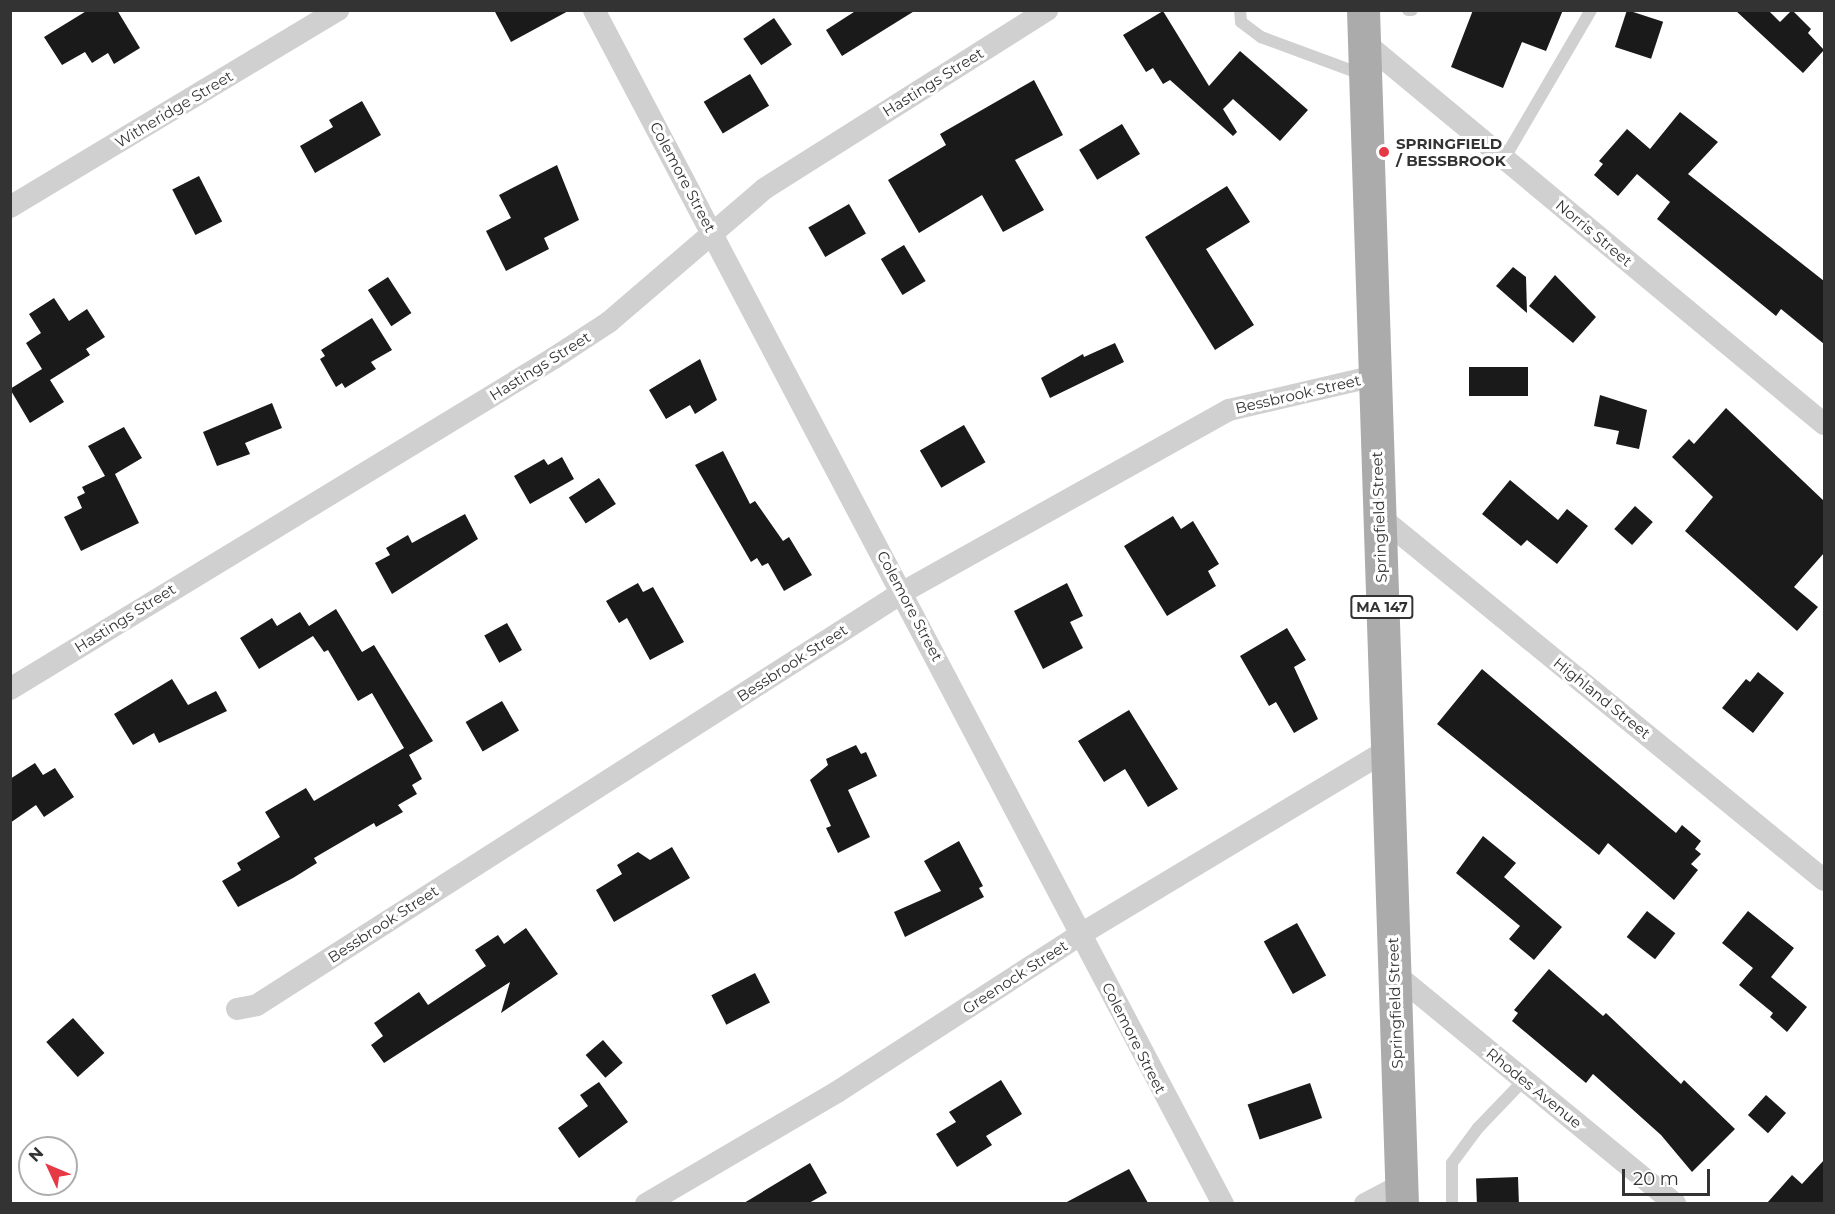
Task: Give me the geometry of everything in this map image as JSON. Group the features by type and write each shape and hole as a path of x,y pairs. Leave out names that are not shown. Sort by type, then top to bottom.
{"main road":[{"name":"Springfield Street","path":"1364,26 1402,1194"}],"street":[{"name":"Witheridge Street","path":"10,207 338,10"},
{"name":"Colemore Street","path":"594,10 903,592 1223,1203"},
{"name":"Hastings Street","path":"10,689 554,358 609,322 764,189 1047,10"},
{"name":"Norris Street","path":"1364,26 1504,159 1824,424"},
{"name":"Bessbrook Street","path":"237,1009 257,1005 903,592 1229,410 1375,376"},
{"name":"Highland Street","path":"1379,516 1824,880"},
{"name":"Greenock Street","path":"646,1203 837,1092 1081,934 1386,751"},
{"name":"Rhodes Avenue","path":"1394,973 1676,1203"},
{"path":"1365,1203 1402,1194"}],"lane":[{"path":"1240,10 1241,22 1261,37 1365,76"},
{"path":"1504,159 1591,10"},
{"path":"1452,1203 1452,1163 1478,1128 1524,1080"}],"building":[{"path":"88,10 117,10 140,48 114,64 108,53 92,63 85,52 62,65 44,37"},
{"path":"494,10 570,10 511,42"},
{"path":"857,10 916,10 842,56 826,30"},
{"path":"1473,10 1563,10 1546,51 1522,42 1503,88 1451,67"},
{"path":"1627,10 1663,22 1651,59 1615,47"},
{"path":"1735,10 1768,10 1780,22 1792,10 1811,29 1808,33 1824,50 1803,73"},
{"path":"1163,11 1209,86 1240,51 1308,110 1280,141 1233,99 1223,109 1237,132 1233,136 1170,80 1163,84 1153,68 1146,72 1123,35"},
{"path":"774,18 792,45 761,65 743,39"},
{"path":"750,74 769,106 723,134 704,102"},
{"path":"1034,80 1063,135 1015,160 1044,210 1003,232 982,195 919,233 888,180 946,145 940,134"},
{"path":"362,101 381,135 315,173 300,146 333,127 329,120"},
{"path":"1680,112 1718,142 1688,174 1824,281 1824,344 1781,309 1776,316 1657,219 1670,202 1637,174 1618,196 1594,175 1603,164 1599,161 1627,129 1650,149"},
{"path":"1122,124 1140,154 1097,180 1079,150"},
{"path":"557,165 579,220 544,238 549,249 506,271 486,231 511,218 499,195"},
{"path":"199,176 222,221 195,235 172,190"},
{"path":"1227,186 1250,222 1206,249 1254,325 1215,350 1145,237"},
{"path":"849,204 866,233 825,257 808,228"},
{"path":"904,245 926,281 902,295 881,259"},
{"path":"1513,267 1526,277 1527,313 1496,286"},
{"path":"1555,275 1596,317 1573,343 1529,306"},
{"path":"388,277 411,313 391,326 368,290"},
{"path":"54,298 69,321 87,309 105,337 86,349 90,355 50,380 64,402 30,423 10,389 42,369 26,343 41,333 29,314"},
{"path":"372,318 392,350 371,362 376,369 345,388 342,383 336,387 320,359 325,356 321,350"},
{"path":"1115,343 1124,362 1050,398 1041,378 1083,354 1084,357"},
{"path":"700,359 717,400 695,414 690,405 666,419 649,390"},
{"path":"1469,367 1528,367 1528,396 1469,396"},
{"path":"1600,395 1647,410 1639,449 1616,444 1619,431 1594,426"},
{"path":"272,403 282,428 245,443 250,454 217,466 203,432"},
{"path":"1726,408 1824,501 1824,553 1794,587 1818,607 1797,631 1685,531 1713,497 1672,457 1689,439 1694,444"},
{"path":"964,425 986,462 941,488 920,450"},
{"path":"124,427 142,458 115,474 139,523 81,551 64,517 82,508 77,497 85,493 82,487 105,476 88,446"},
{"path":"723,451 750,504 755,501 783,541 789,537 812,575 784,591 768,563 762,566 757,558 751,562 695,465"},
{"path":"562,457 574,479 530,504 514,476 544,459 548,465"},
{"path":"599,478 616,504 586,524 569,498"},
{"path":"1510,480 1558,520 1567,509 1588,526 1557,564 1527,540 1521,546 1482,514"},
{"path":"1635,506 1653,522 1632,545 1614,529"},
{"path":"465,514 478,539 392,594 375,563 390,555 386,548 408,535 412,543"},
{"path":"1173,516 1181,529 1193,521 1219,564 1208,571 1216,586 1167,616 1124,546"},
{"path":"638,583 643,592 653,587 684,642 650,660 627,618 619,623 606,601"},
{"path":"1067,583 1083,616 1070,622 1083,648 1043,669 1014,611"},
{"path":"336,609 362,652 374,645 433,741 409,755 422,779 412,785 417,794 398,805 403,812 376,827 374,823 314,858 317,863 293,878 238,907 222,881 241,870 237,863 280,837 265,812 306,788 314,801 404,748 372,693 358,701 328,650 324,652 313,636 259,669 240,638 272,618 277,626 300,612 309,626"},
{"path":"507,623 522,650 499,663 484,636"},
{"path":"1287,628 1306,660 1294,667 1318,719 1294,733 1276,702 1269,706 1240,656"},
{"path":"1482,669 1676,833 1682,825 1701,841 1695,849 1701,854 1691,864 1698,870 1674,900 1608,843 1599,855 1437,724"},
{"path":"1758,672 1784,693 1753,733 1722,708 1746,679 1750,682"},
{"path":"172,679 188,705 216,691 227,711 159,743 154,733 133,745 114,714"},
{"path":"502,701 519,730 483,751 466,722"},
{"path":"1129,710 1178,789 1148,807 1125,769 1104,782 1078,741"},
{"path":"856,745 861,754 866,752 877,776 848,790 870,837 838,853 826,828 831,826 810,780 828,765 826,759"},
{"path":"35,763 43,775 55,768 74,797 44,817 36,805 10,823 10,779"},
{"path":"1483,836 1516,863 1504,877 1562,927 1534,960 1509,939 1520,926 1456,873"},
{"path":"959,841 983,886 979,888 984,897 905,937 894,912 941,891 924,861"},
{"path":"672,847 690,878 614,922 596,890 622,874 617,865 638,852 650,860"},
{"path":"1647,911 1675,933 1655,959 1627,937"},
{"path":"1748,911 1794,948 1771,977 1807,1007 1787,1032 1770,1017 1773,1013 1739,985 1753,968 1722,943"},
{"path":"1297,923 1326,975 1293,994 1264,941"},
{"path":"526,928 558,974 501,1013 510,982 384,1063 371,1045 383,1036 374,1023 419,992 428,1005 486,966 475,950 498,935 504,944"},
{"path":"1549,969 1603,1016 1606,1013 1681,1084 1684,1080 1735,1129 1692,1172 1661,1135 1593,1074 1586,1083 1512,1021 1518,1013 1514,1010"},
{"path":"755,973 770,1002 726,1025 711,995"},
{"path":"73,1018 104,1053 78,1077 46,1042"},
{"path":"603,1040 623,1063 605,1078 586,1055"},
{"path":"1001,1080 1022,1114 986,1136 992,1145 957,1167 936,1134 956,1122 949,1112"},
{"path":"599,1082 628,1122 579,1158 558,1128 588,1106 580,1095"},
{"path":"1310,1083 1322,1118 1260,1139 1248,1104"},
{"path":"1766,1095 1786,1113 1768,1133 1748,1115"},
{"path":"1824,1160 1824,1203 1767,1203 1792,1175 1802,1184"},
{"path":"810,1163 827,1193 809,1203 744,1203"},
{"path":"1129,1169 1148,1203 1065,1203"},
{"path":"1518,1177 1519,1203 1477,1204 1476,1178"}],"place":[{"name":"SPRINGFIELD / BESSBROOK","path":"1384,152"}]}
